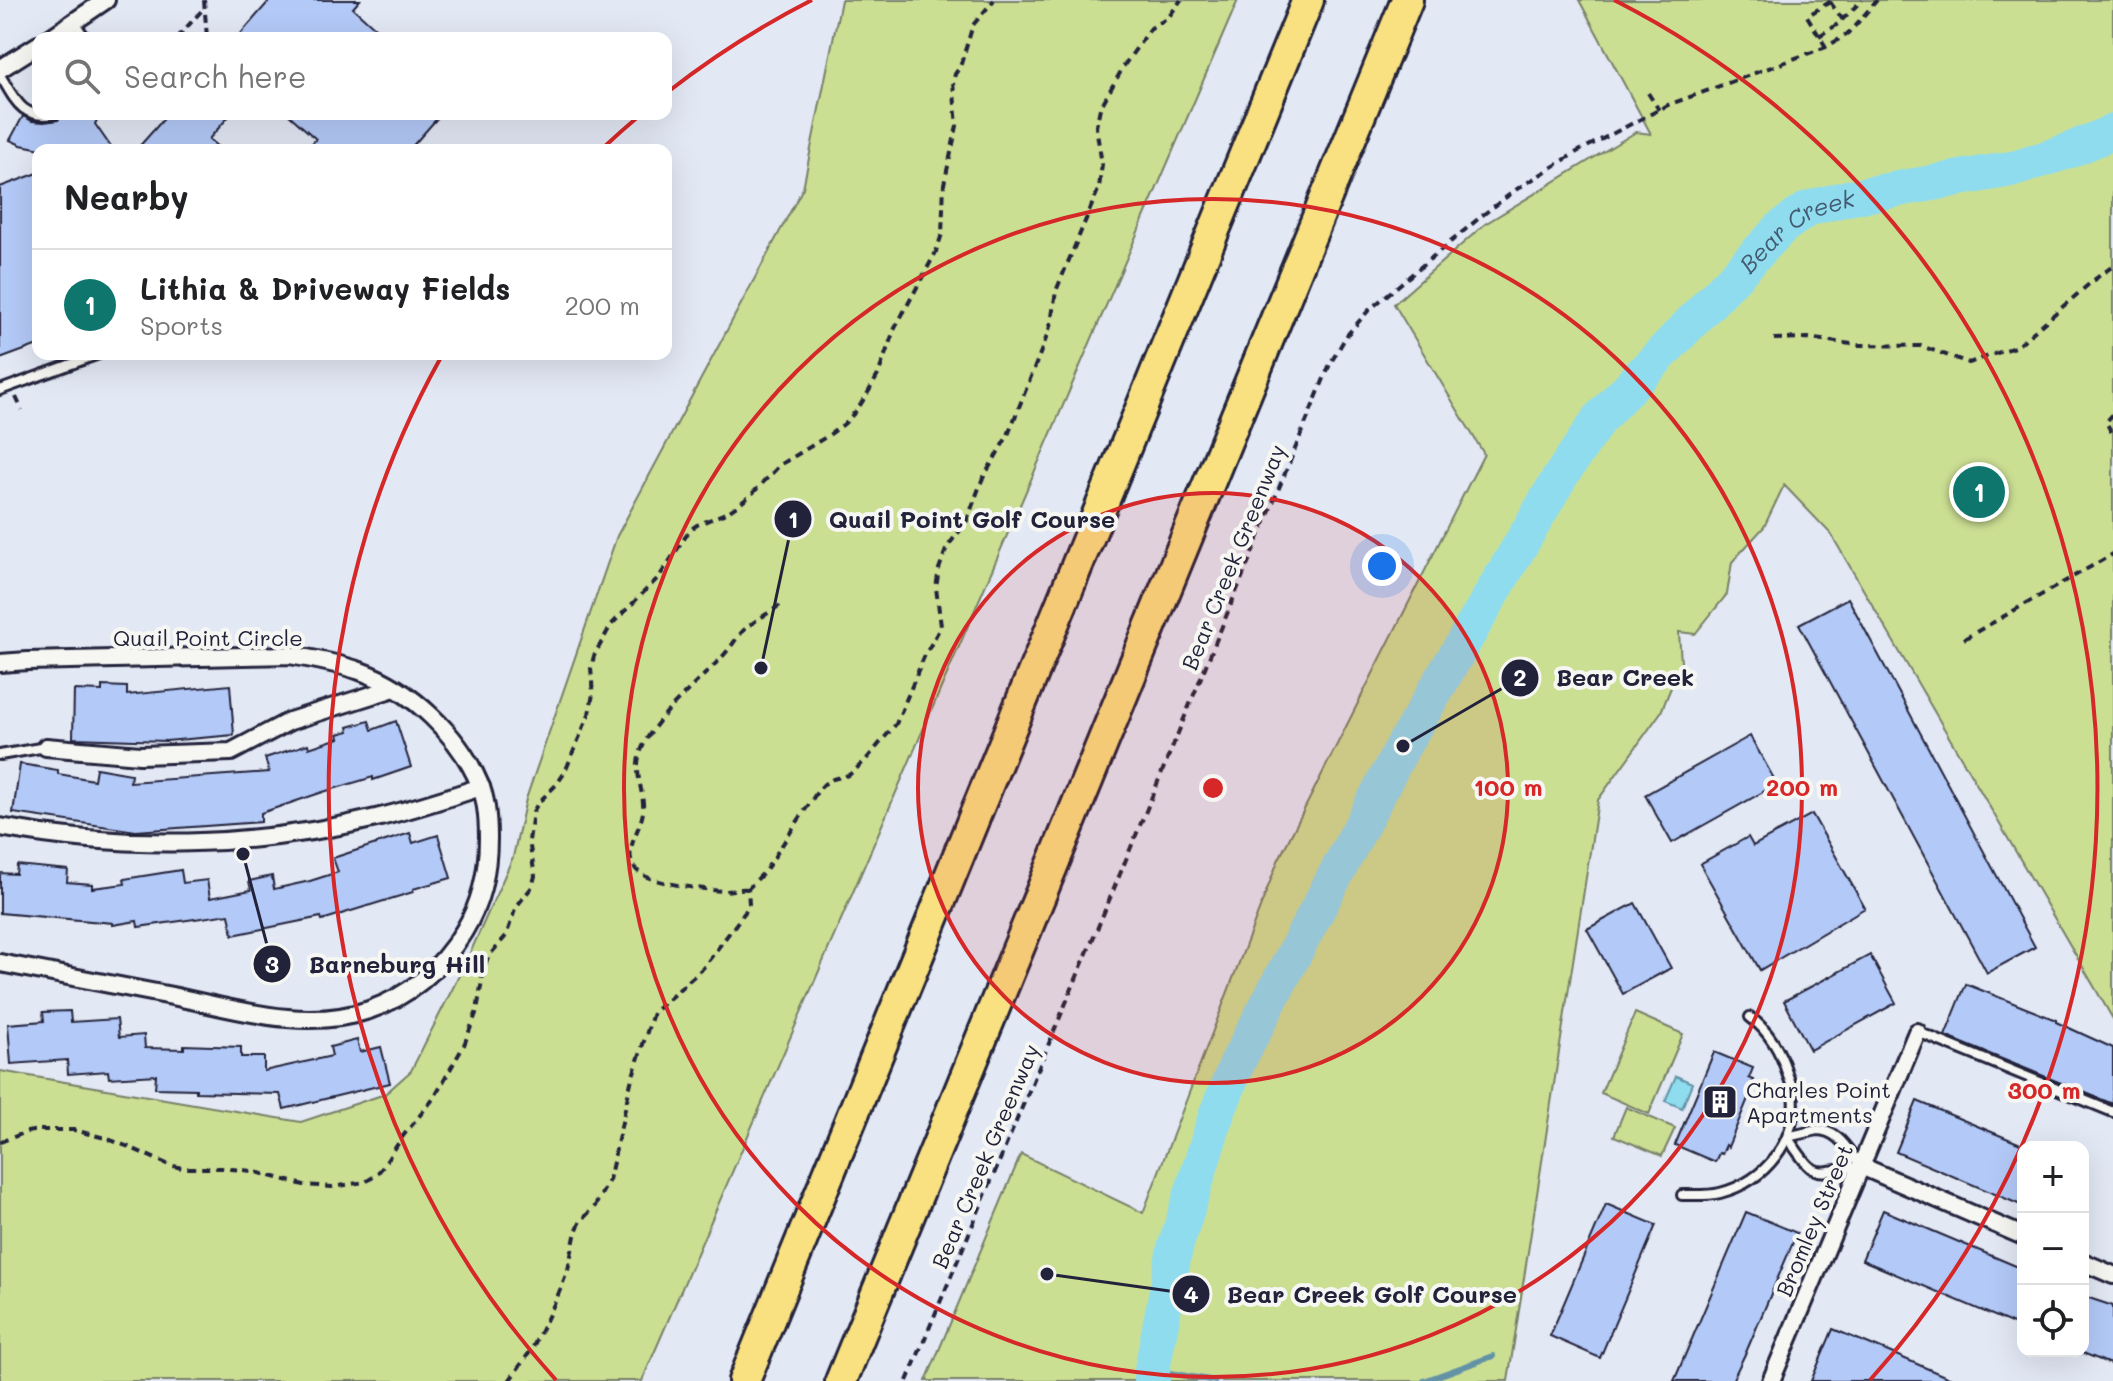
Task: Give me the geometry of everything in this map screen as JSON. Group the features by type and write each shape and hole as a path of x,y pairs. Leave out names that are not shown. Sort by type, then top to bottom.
{"highway":[{"path":"744,1381 1308,0"},
{"path":"841,1381 1407,0"}],"street":[{"path":"60,32 106,0"},
{"path":"0,72 32,49"},
{"name":"Quail Point Circle","path":"0,663 290,655 363,672 394,688 421,708 454,740 481,787 487,815 488,848 482,892 457,943 432,972 409,990 369,1010 344,1016 292,1020 0,963"},
{"path":"46,747 140,755 231,752 290,721 394,688"},
{"path":"0,827 97,841 197,843 243,840 376,818 481,787"},
{"name":"Bromley Street","path":"1771,1381 1917,1032"},
{"path":"1861,1166 2017,1233"},
{"path":"2089,1265 2113,1275"}],"lane":[{"path":"75,23 81,32"},
{"path":"0,72 20,107 32,113"},
{"path":"0,390 82,360"},
{"path":"0,755 46,747"},
{"path":"1682,1195 1716,1194 1734,1189 1772,1163 1785,1144 1792,1123 1793,1091 1784,1062 1765,1031 1750,1017"},
{"path":"1917,1032 2113,1112"},
{"path":"1817,1130 1831,1132 1861,1166 1815,1171 1806,1165 1787,1137 1817,1130"}],"path":[{"path":"204,0 207,32"},
{"path":"0,1142 39,1130 74,1130 105,1138 182,1168 252,1171 304,1185 332,1187 365,1182 382,1168 434,1098 464,1045 477,1011 488,957 506,936 516,907 532,887 535,876 529,841 533,812 565,772 589,714 593,694 592,662 611,625 659,577 690,530 737,506 780,465 844,424 857,410 878,375 894,330 936,252 942,234 944,184 957,126 953,82 973,25 994,0"},
{"path":"780,605 742,631 723,657 656,726 641,750 637,775 644,809 630,852 631,862 643,876 709,889 748,889 765,871 824,784 849,775 896,724 924,657 941,626 936,588 947,547 966,523 982,480 1008,435 1047,336 1056,291 1099,188 1102,164 1096,127 1100,108 1125,64 1151,28 1168,18 1181,0"},
{"path":"1819,36 1843,20 1862,0"},
{"name":"Bear Creek Greenway","path":"907,1381 1330,364 1347,335 1392,289 1517,189 1577,152 1659,110 1826,47 1848,34 1877,0"},
{"path":"1826,47 1807,16 1832,1 1843,20"},
{"path":"182,32 205,7"},
{"path":"1648,93 1659,110"},
{"path":"1774,339 1808,338 1858,345 1921,346 1969,363 2017,346 2113,266"},
{"path":"2113,414 2106,422 2113,435"},
{"path":"1964,639 2113,554"},
{"path":"509,1381 532,1349 556,1300 568,1270 576,1231 609,1180 631,1082 653,1013 703,968 745,912 749,904 748,889"}],"green space":[{"path":"841,0 1238,0 642,1381 0,1381 0,1071 301,1122 385,1094 411,1071 467,960 513,857 526,799 617,536 803,188"},
{"path":"1579,0 2113,0 2113,1019 1831,534 1784,485 1764,527 1732,562 1727,594 1695,634 1679,632 1681,663 1661,712 1598,800 1508,1381 926,1381 1021,1154 1143,1213 1278,861 1484,454 1394,304 1485,224 1636,132 1651,134"},
{"path":"1635,1013 1683,1034 1649,1114 1601,1093"},
{"path":"1626,1107 1675,1128 1662,1156 1614,1136"}],"water":[{"path":"1676,1076 1692,1083 1682,1108 1665,1101"}],"building":[{"path":"270,0 360,0 353,8 379,32 242,32"},
{"path":"23,116 44,122 97,120 95,124 109,144 32,144 32,147 10,140"},
{"path":"163,120 226,120 209,139 214,144 141,144"},
{"path":"295,120 436,120 414,144 311,144 316,139"},
{"path":"32,175 32,347 0,359 0,187"},
{"path":"1848,598 2035,947 1987,973 1799,624"},
{"path":"230,685 234,735 166,741 73,738 74,690 102,691 102,686 127,687 127,695"},
{"path":"369,721 372,730 396,721 411,767 261,813 261,822 136,831 13,813 20,764 94,780 96,768 131,774 130,782 269,772 265,758 339,738 338,734 349,731 348,727"},
{"path":"1750,736 1777,784 1672,843 1645,795"},
{"path":"1812,814 1865,908 1760,970 1700,864 1748,837 1753,846"},
{"path":"410,833 413,843 438,835 451,878 322,920 321,917 233,935 229,914 138,927 137,921 113,925 0,913 0,873 16,874 17,865 68,870 67,882 92,884 92,888 125,884 124,879 181,870 183,883 207,880 210,898 251,890 249,881 272,876 274,889 338,872 333,858"},
{"path":"1635,903 1671,968 1623,994 1587,929"},
{"path":"1870,955 1896,1003 1810,1050 1784,1001"},
{"path":"1966,984 2056,1020 2113,1048 2113,1104 1945,1036"},
{"path":"70,1011 71,1022 117,1019 119,1037 144,1035 145,1048 184,1049 184,1045 241,1047 241,1057 264,1057 264,1071 332,1056 330,1047 357,1040 360,1052 381,1047 390,1083 284,1109 280,1094 155,1088 156,1075 109,1078 108,1071 68,1074 67,1060 11,1064 8,1024 44,1021 43,1012"},
{"name":"Charles Point Apartments","path":"1714,1052 1753,1068 1749,1078 1754,1080 1728,1147 1726,1145 1722,1154 1719,1153 1715,1162 1675,1145"},
{"path":"1917,1101 2017,1143 2017,1203 1896,1152"},
{"path":"1606,1204 1656,1225 1600,1358 1550,1336"},
{"path":"1883,1210 2017,1266 2017,1325 1862,1260"},
{"path":"1746,1212 1797,1233 1732,1381 1674,1381"},
{"path":"2089,1298 2113,1306 2113,1356 2110,1364 2089,1355"},
{"path":"1833,1329 1903,1358 1956,1381 1811,1381"}],"waterway":[{"name":"Bear Creek","path":"1152,1381 1175,1248 1216,1116 1238,1061 1403,746 1560,477 1599,419 1782,227 1808,209 1847,198 2017,168 2113,132"},
{"path":"1424,1381 1493,1356"},
{"path":"1152,1370 1215,1381"}],"place":[{"name":"Lithia & Driveway Fields","path":"1979,492"},
{"name":"Quail Point Golf Course","path":"761,668"},
{"name":"Bear Creek","path":"1403,746"},
{"name":"Barneburg Hill","path":"243,854"},
{"name":"Charles Point Apartments","path":"1720,1102"},
{"name":"Bear Creek Golf Course","path":"1047,1274"}]}
